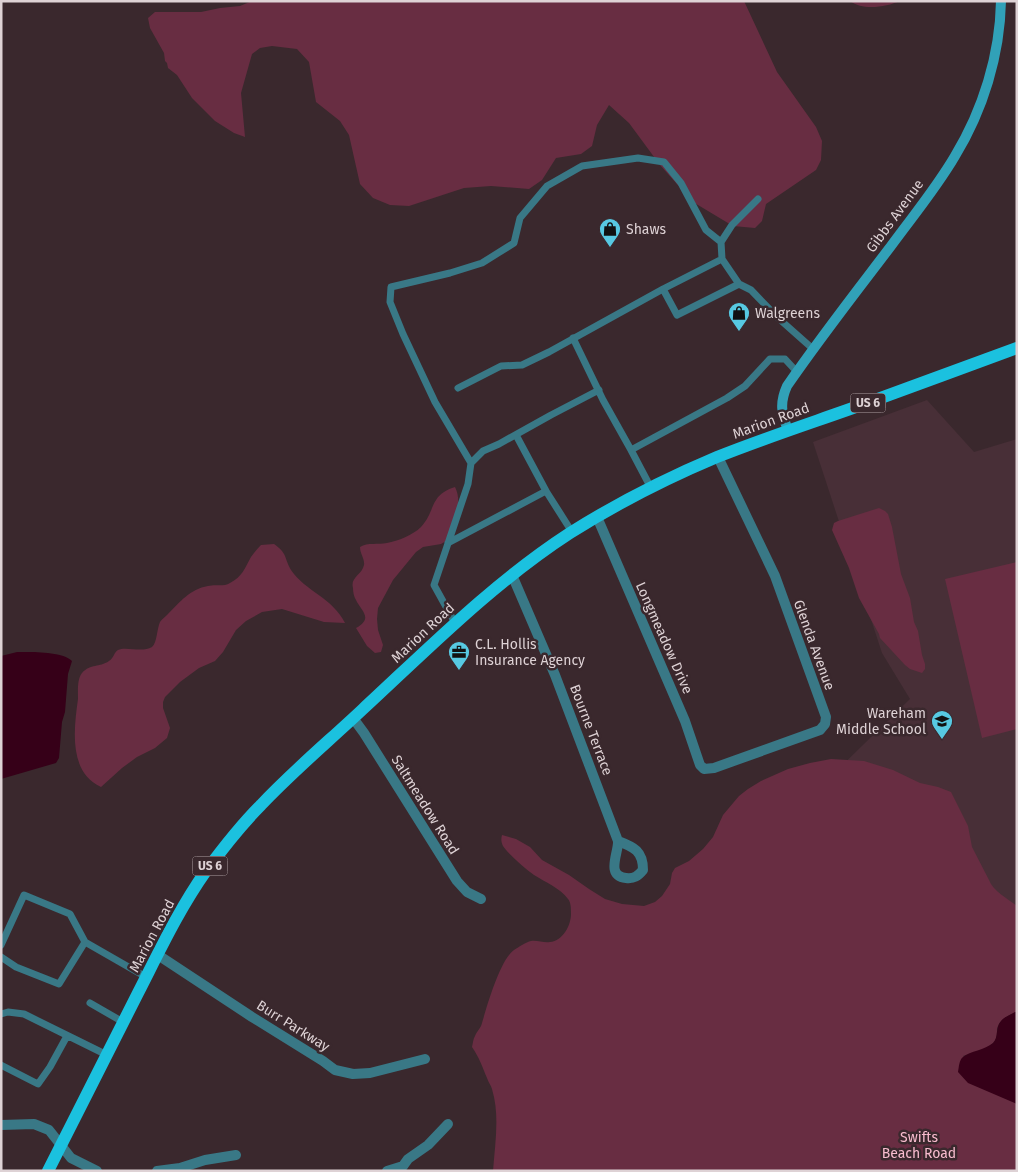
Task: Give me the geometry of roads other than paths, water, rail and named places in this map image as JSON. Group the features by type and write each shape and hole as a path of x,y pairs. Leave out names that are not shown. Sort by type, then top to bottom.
{"main road":[{"name":"Gibbs Avenue","path":"788,431 782,411 782,403 787,386 938,181 969,130 981,102 993,64 1001,1"},
{"name":"Marion Road","path":"48,1171 176,920 205,873 260,805 455,622 547,548 597,517 651,488 718,457 1017,348"}],"street":[{"name":"Glenda Avenue","path":"704,769 714,768 820,730 825,724 826,717 775,576 718,457"},
{"name":"Longmeadow Drive","path":"597,517 685,721 700,765 704,769"},
{"name":"Bourne Terrace","path":"512,575 555,675 618,841"},
{"name":"Saltmeadow Road","path":"354,718 456,881 467,892 481,899"},
{"name":"Burr Parkway","path":"158,955 335,1070 352,1074 370,1073 426,1059"},
{"path":"1,1125 34,1124 48,1130 71,1158 97,1171"},
{"path":"392,1169 403,1166 428,1145 448,1124"},
{"path":"157,1171 180,1168 205,1160 236,1155"}],"lane":[{"path":"471,464 435,402 403,334 390,302 391,287 450,273 482,263 514,244 520,218 546,186 582,166 638,158 664,162 681,183 706,230 721,242"},
{"path":"758,199 732,225 721,242 722,259 739,284 751,290 777,317 813,349"},
{"path":"458,388 501,366 522,365 549,352 663,289 722,259"},
{"path":"663,289 677,315 739,284"},
{"path":"573,338 603,400 632,450 651,488"},
{"path":"632,450 727,398 745,386 770,359 785,359 797,372"},
{"path":"455,622 434,585 468,484 471,464 483,451 599,390"},
{"path":"516,434 546,491 572,532"},
{"path":"448,543 546,491"},
{"path":"1,945 24,896 70,914 85,942 146,977"},
{"path":"1,957 16,967 59,984 85,942"},
{"path":"90,1003 123,1022"},
{"path":"1,1014 8,1012 24,1014 107,1055"},
{"path":"1,1064 38,1084 67,1036"}],"place":[{"name":"Shaws","path":"610,248"},
{"name":"Walgreens","path":"739,332"},
{"name":"C.L. Hollis Insurance Agency","path":"459,671"},
{"name":"Wareham Middle School","path":"942,740"}],"park label":[{"name":"Swifts Beach Road","path":"919,1146"}]}
